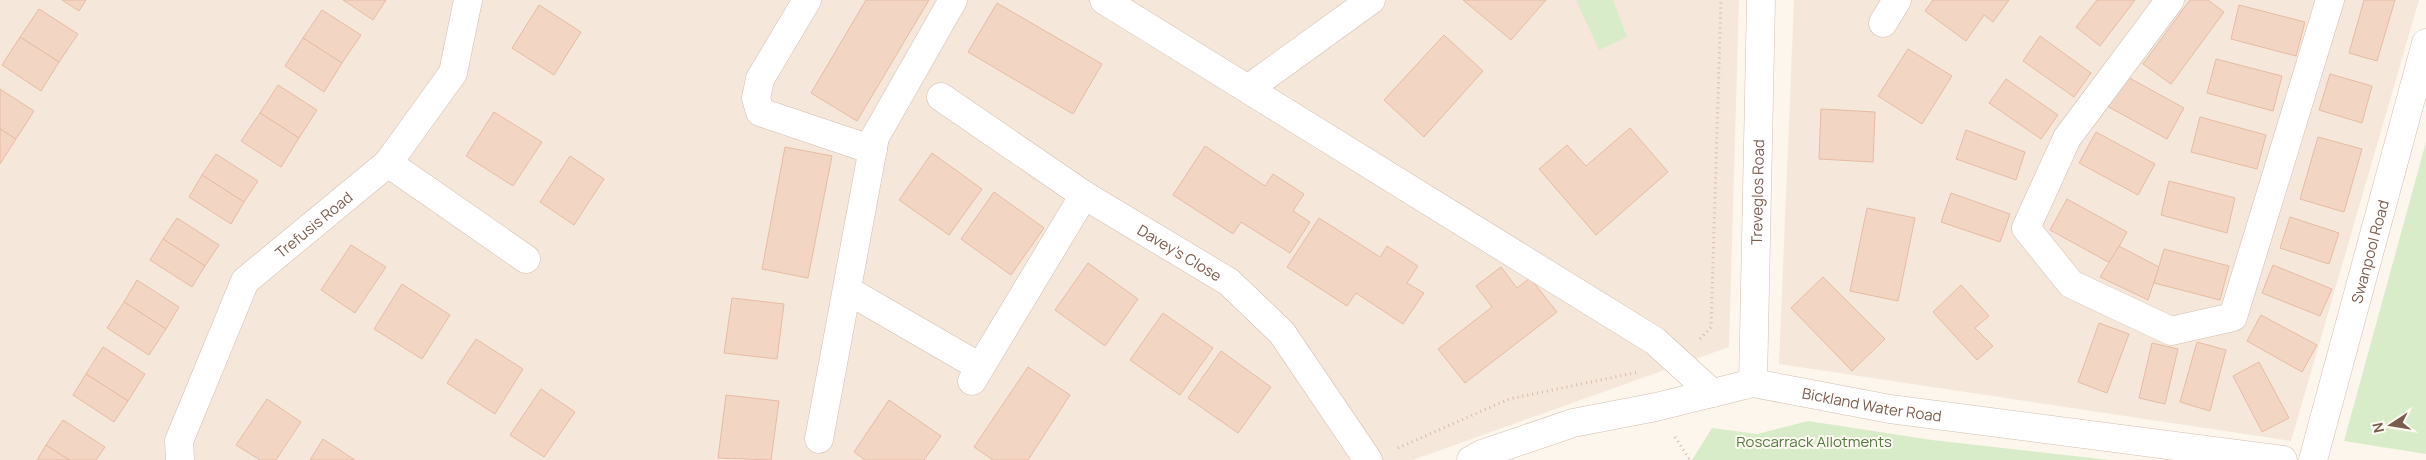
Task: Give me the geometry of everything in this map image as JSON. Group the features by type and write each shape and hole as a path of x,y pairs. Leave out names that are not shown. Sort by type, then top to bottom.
{"street":[{"name":"Trefusis Road","path":"180,460 179,441 245,281 388,163 453,73 468,0"},
{"path":"807,0 760,79 756,98 760,112 873,150"},
{"path":"819,439 875,138 953,0"},
{"path":"1104,0 1655,341 1712,393"},
{"path":"1248,89 1371,0"},
{"name":"Treveglos Road","path":"1753,383 1761,0"},
{"path":"1882,23 1897,0"},
{"path":"2170,0 2066,138 2026,228 2071,284 2171,331 2234,317 2330,0"},
{"name":"Swanpool Road","path":"2313,460 2426,43"},
{"name":"Davey's Close","path":"941,97 1084,195 1229,282 1282,333 1368,460"},
{"path":"388,163 526,259"},
{"path":"847,290 976,374 1084,195"},
{"name":"Bickland Water Road","path":"1471,460 1482,454 1573,422 1656,408 1753,383 1890,409 2283,460"}],"path":[{"path":"1711,327 1721,0"}],"shaded area":[{"path":"0,0 1739,0 1729,347 1413,460 0,460"},
{"path":"1794,0 2419,0 2291,441 1779,364"}],"green space":[{"path":"1576,0 1613,0 1627,37 1599,50"},
{"path":"2426,142 2426,454 2344,441"},
{"name":"Roscarrack Allotments","path":"1808,421 1932,440 2110,460 1692,460 1712,428 1757,434"}],"building":[{"path":"62,0 86,0 79,11"},
{"path":"343,0 386,0 373,20"},
{"path":"866,0 929,0 857,121 811,93"},
{"path":"1463,0 1546,0 1511,40"},
{"path":"1933,0 2009,0 1993,22 1984,15 1966,41 1925,11"},
{"path":"2097,0 2135,0 2100,46 2076,27"},
{"path":"2190,0 2208,0 2224,12 2171,84 2143,64"},
{"path":"2364,0 2395,0 2377,61 2349,53"},
{"path":"997,3 1102,64 1073,114 968,52"},
{"path":"539,5 581,32 554,75 512,48"},
{"path":"2239,5 2305,22 2296,56 2231,39"},
{"path":"39,9 78,34 59,62 20,37"},
{"path":"322,10 361,35 342,63 303,38"},
{"path":"1444,35 1483,71 1424,137 1384,100"},
{"path":"2040,36 2091,73 2074,97 2023,61"},
{"path":"20,37 59,62 41,91 2,65"},
{"path":"303,38 342,63 324,92 285,66"},
{"path":"1908,49 1952,76 1922,124 1878,96"},
{"path":"2216,59 2282,76 2273,111 2207,93"},
{"path":"2330,74 2372,86 2362,123 2319,110"},
{"path":"2124,75 2184,108 2167,139 2107,106"},
{"path":"2006,79 2058,115 2041,139 1989,103"},
{"path":"278,85 317,110 299,138 260,113"},
{"path":"0,89 34,111 16,139 0,129"},
{"path":"1821,109 1875,112 1873,162 1819,159"},
{"path":"494,112 542,142 513,186 466,156"},
{"path":"260,113 299,138 281,167 241,141"},
{"path":"2200,117 2266,135 2257,169 2191,152"},
{"path":"1630,128 1668,172 1596,235 1539,169 1567,145 1586,166"},
{"path":"0,129 16,139 0,164"},
{"path":"1966,130 2025,152 2016,180 1956,159"},
{"path":"2096,132 2155,164 2138,195 2079,163"},
{"path":"2318,137 2362,149 2344,212 2300,199"},
{"path":"1205,146 1265,186 1273,174 1304,194 1293,211 1310,222 1290,253 1241,222 1233,234 1173,195"},
{"path":"785,147 832,156 808,278 762,269"},
{"path":"932,153 982,189 949,235 899,200"},
{"path":"216,154 258,181 244,202 202,175"},
{"path":"570,156 604,179 574,225 540,202"},
{"path":"202,175 244,202 231,224 189,197"},
{"path":"2169,181 2235,198 2227,233 2161,215"},
{"path":"994,192 1044,228 1011,275 961,239"},
{"path":"1951,193 2010,214 2000,242 1941,222"},
{"path":"2067,199 2127,232 2110,263 2050,230"},
{"path":"1867,208 1915,218 1898,301 1850,291"},
{"path":"2290,217 2339,233 2329,264 2280,248"},
{"path":"177,218 219,245 205,266 163,239"},
{"path":"1319,218 1380,257 1387,246 1418,266 1407,283 1424,293 1403,324 1356,293 1347,306 1287,267"},
{"path":"163,239 205,266 192,287 150,260"},
{"path":"351,245 386,267 355,313 321,290"},
{"path":"2119,246 2159,267 2148,300 2100,277"},
{"path":"2164,249 2229,266 2220,300 2154,283"},
{"path":"1088,263 1138,299 1105,346 1055,310"},
{"path":"2273,265 2332,289 2320,316 2262,293"},
{"path":"1501,267 1517,288 1530,278 1557,312 1465,383 1438,349 1492,307 1476,286"},
{"path":"1823,277 1885,339 1852,371 1791,308"},
{"path":"137,280 179,307 166,329 124,302"},
{"path":"402,284 450,315 422,359 374,329"},
{"path":"1961,285 1989,316 1975,328 1993,346 1977,360 1933,312"},
{"path":"732,298 784,304 777,359 724,353"},
{"path":"124,302 166,329 149,355 107,328"},
{"path":"1163,313 1213,348 1180,395 1130,360"},
{"path":"2261,315 2317,345 2302,372 2247,341"},
{"path":"2099,323 2129,334 2107,393 2078,382"},
{"path":"476,339 523,369 495,414 447,383"},
{"path":"2197,342 2226,350 2210,411 2180,402"},
{"path":"2152,343 2178,349 2165,404 2139,398"},
{"path":"103,347 145,374 128,401 86,374"},
{"path":"1221,351 1271,387 1238,433 1188,398"},
{"path":"2259,362 2289,418 2262,432 2233,376"},
{"path":"1028,367 1070,395 1028,460 993,460 974,447"},
{"path":"86,374 128,401 114,422 73,395"},
{"path":"541,389 575,412 544,457 510,435"},
{"path":"726,395 779,401 771,460 718,458"},
{"path":"267,399 301,422 276,460 260,460 236,445"},
{"path":"889,400 941,436 924,460 865,460 854,452"},
{"path":"63,420 105,447 96,460 69,460 46,445"},
{"path":"323,439 355,460 310,460"},
{"path":"46,445 69,460 37,460"}]}
